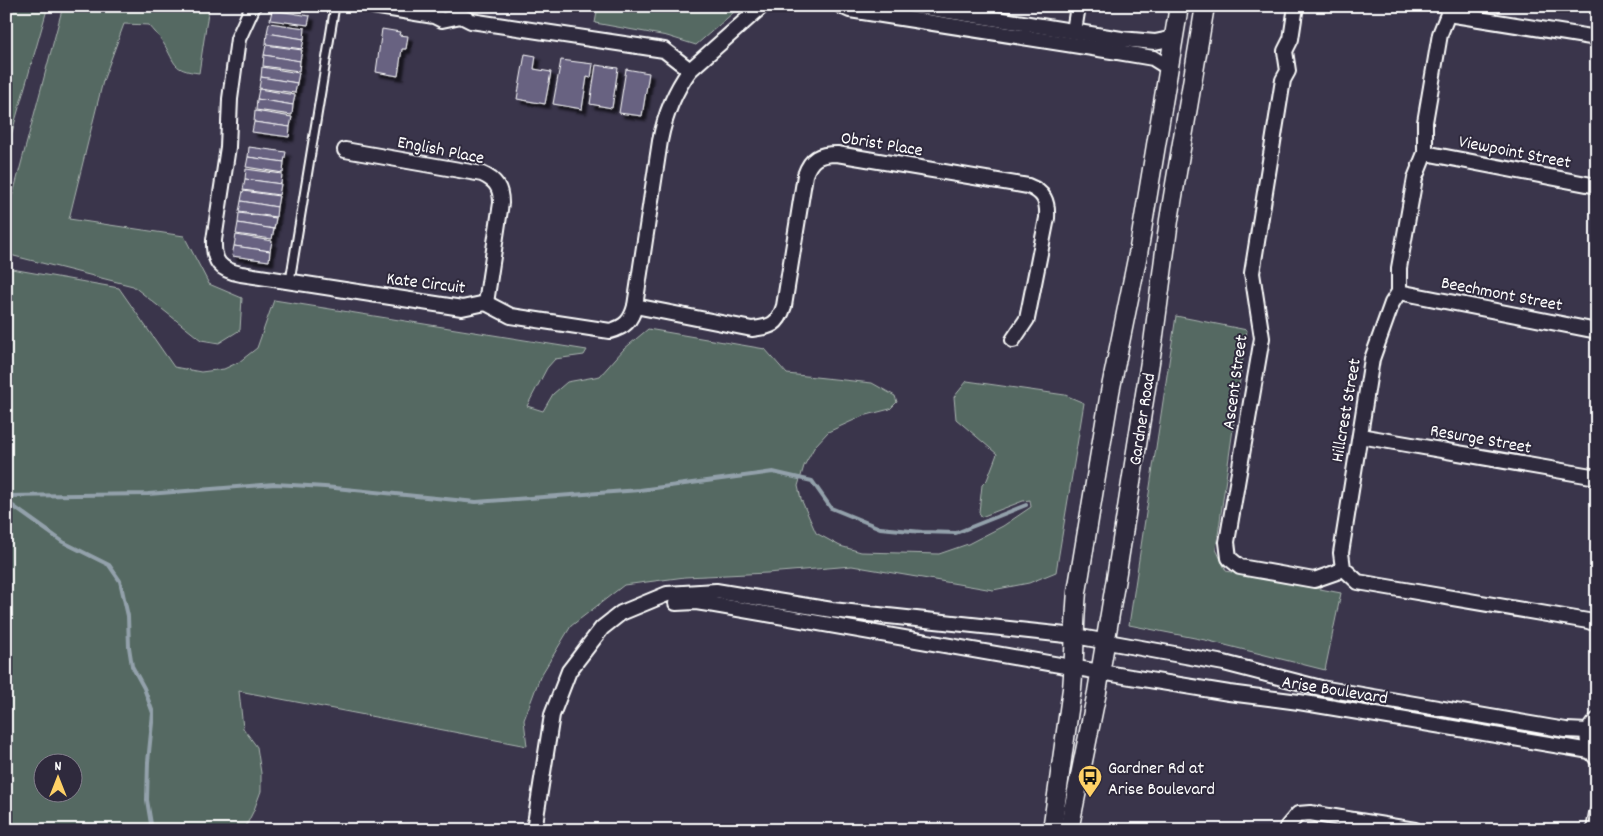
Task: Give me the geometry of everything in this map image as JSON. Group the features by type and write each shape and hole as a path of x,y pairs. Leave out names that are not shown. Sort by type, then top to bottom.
{"street":[{"name":"Kate Circuit","path":"253,6 238,39 230,99 228,147 214,240 214,254 218,263 228,271 462,308 486,303 511,316 610,331 619,329 632,317 664,120 681,81 690,70 762,6"},
{"path":"373,6 434,16 442,20 461,16 471,21 490,25 664,50 690,70"},
{"path":"841,6 850,10 1153,58 1169,68"},
{"path":"918,6 1121,39 1155,42 1174,38"},
{"path":"1074,31 1078,6"},
{"name":"Gardner Road","path":"1052,830 1074,667 1076,636 1074,618 1078,582 1110,392 1138,254 1179,6"},
{"name":"Gardner Road","path":"1069,830 1073,818 1100,672 1153,343 1168,220 1205,6"},
{"name":"Ascent Street","path":"1296,6 1291,39 1285,51 1288,71 1283,80 1252,272 1262,338 1227,542 1229,558 1240,567 1314,580 1343,568"},
{"path":"1448,10 1597,38"},
{"name":"Hillcrest Street","path":"1343,568 1340,553 1372,359 1392,303 1399,292 1400,268 1415,178 1425,153 1425,122 1440,34 1448,10"},
{"name":"English Place","path":"345,150 482,174 491,178 497,184 501,193 501,203 486,303"},
{"name":"Viewpoint Street","path":"1425,153 1597,186"},
{"name":"Obrist Place","path":"635,306 752,328 768,327 776,322 784,306 805,175 809,164 816,158 825,154 837,154 1037,189 1048,206 1047,218 1027,320 1013,340"},
{"path":"1138,254 1145,255 1150,253 1154,247 1160,227 1168,220"},
{"name":"Beechmont Street","path":"1399,292 1597,331"},
{"name":"Resurge Street","path":"1360,436 1597,477"},
{"path":"1343,568 1358,582 1597,624"},
{"name":"Arise Boulevard","path":"602,628 621,613 667,594 716,591 832,610 1076,636 1224,663 1321,688 1566,730 1593,725"},
{"name":"Arise Boulevard","path":"602,628 633,614 668,603 696,602 1100,672 1299,702 1593,755"},
{"path":"830,625 832,610"},
{"path":"534,830 552,714 569,671 602,628"},
{"path":"1593,725 1587,743 1593,755"},
{"path":"1287,830 1287,827 1298,814 1310,813 1415,830"},
{"path":"1594,830 1597,814"}],"lane":[{"path":"290,281 335,6"}],"green space":[{"path":"6,6 48,6 6,153"},
{"path":"63,6 209,6 199,73 179,68 162,41 149,25 124,24 103,81 69,219 184,236 209,284 242,298 240,330 219,343 201,340 133,286 6,254 6,204 13,194"},
{"path":"598,6 741,6 696,45 667,36 595,23"},
{"path":"6,268 119,288 174,367 201,372 224,369 239,362 257,348 274,300 587,350 584,355 555,359 547,368 527,406 543,411 553,394 567,382 600,376 624,349 648,329 765,349 787,374 872,383 895,396 897,402 890,409 863,416 828,432 815,446 804,466 798,486 801,499 816,533 840,546 861,552 939,554 968,544 1003,526 1031,507 1030,500 1023,501 981,517 979,512 982,485 987,480 997,454 956,419 954,397 967,381 1065,395 1084,403 1056,572 1029,583 993,590 852,566 685,577 624,585 571,626 540,677 524,720 527,746 239,691 243,728 257,747 261,773 261,791 244,830 6,830"},
{"path":"1176,316 1247,330 1216,549 1226,571 1341,593 1325,670 1205,640 1129,625"}],"building":[{"path":"272,10 310,16 308,25 270,20"},
{"path":"269,23 305,28 304,39 267,33"},
{"path":"382,29 400,32 399,35 408,36 406,49 402,49 398,76 376,72"},
{"path":"267,33 304,39 302,49 266,44"},
{"path":"266,45 302,50 300,61 264,55"},
{"path":"525,54 536,56 534,69 551,72 545,104 517,99"},
{"path":"264,55 300,61 299,71 263,66"},
{"path":"561,60 593,64 591,78 587,77 582,109 553,104"},
{"path":"596,65 618,68 612,108 590,104"},
{"path":"262,67 299,73 297,83 261,77"},
{"path":"626,69 649,73 642,116 619,113"},
{"path":"261,77 297,83 295,93 259,88"},
{"path":"259,89 295,95 293,105 257,99"},
{"path":"257,99 293,105 292,115 256,110"},
{"path":"255,111 292,117 290,127 254,122"},
{"path":"254,122 290,127 289,137 252,132"},
{"path":"249,147 286,152 284,162 248,157"},
{"path":"248,157 284,162 283,173 246,167"},
{"path":"246,169 282,174 281,184 245,179"},
{"path":"245,179 281,184 279,195 243,190"},
{"path":"243,191 279,196 277,207 241,201"},
{"path":"241,201 277,207 276,217 239,212"},
{"path":"239,213 276,218 274,229 238,223"},
{"path":"238,223 274,229 272,239 236,234"},
{"path":"236,235 272,241 270,251 234,246"},
{"path":"234,246 270,251 269,261 232,256"}],"waterway":[{"path":"6,496 148,494 275,484 476,502 640,490 773,472 812,481 831,508 880,528 956,533 1026,505"},
{"path":"6,498 10,504 63,542 109,565 120,581 128,616 132,666 144,688 153,713 148,762 147,800 152,830"}],"place":[{"name":"Gardner Rd at Arise Boulevard","path":"1090,798"}]}
